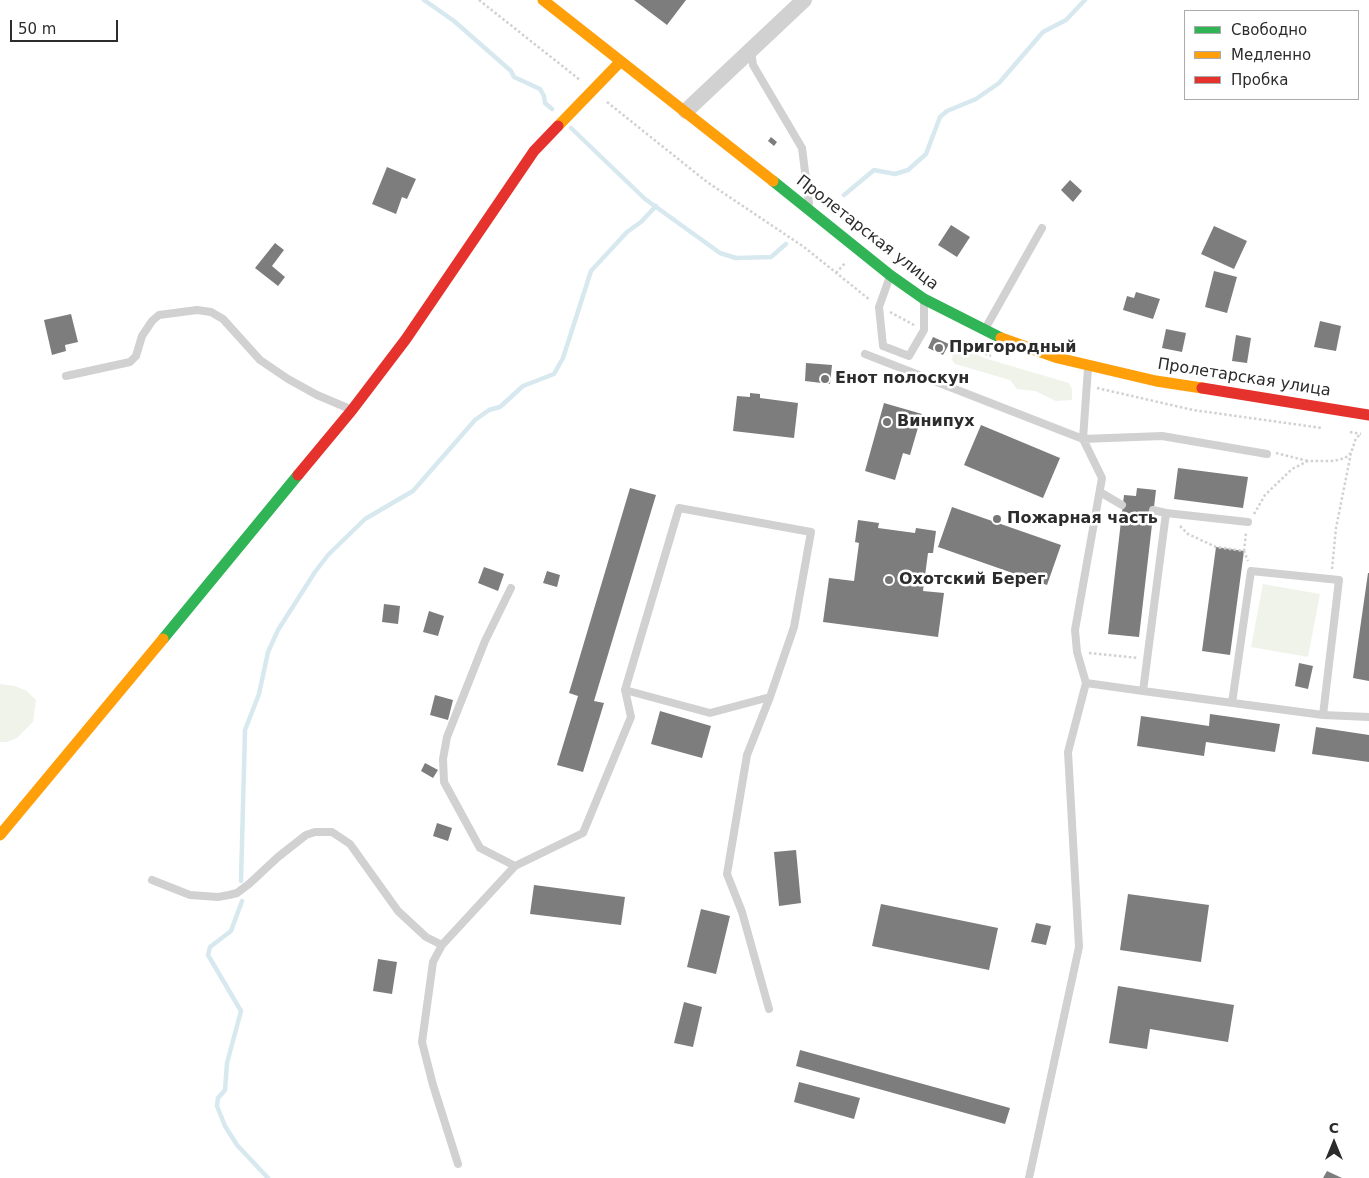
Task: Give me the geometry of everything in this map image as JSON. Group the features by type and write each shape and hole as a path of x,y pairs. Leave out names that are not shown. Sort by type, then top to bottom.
{"street":[{"name":"Пролетарская улица","path":"543,0 620,62 686,111 890,275 924,299 984,331 1019,346 1089,366 1156,381 1369,415"},
{"path":"686,111 804,0"},
{"path":"0,835 352,410 406,339 534,151 620,62"}],"lane":[{"path":"750,49 753,65 802,148 810,210"},
{"path":"984,331 1042,228"},
{"path":"890,275 879,307 883,346 909,356 924,330 924,299"},
{"path":"66,376 130,362 139,350 146,328 159,315 197,310 211,312 222,319 260,360 288,379 317,395 352,410"},
{"path":"865,354 1083,439 1162,436 1267,454"},
{"path":"1029,1178 1079,947 1068,752 1086,683 1078,652 1075,630 1102,478 1083,439 1089,366"},
{"path":"1100,492 1122,505"},
{"path":"458,1164 422,1042 433,962 442,946 515,866 583,833 631,717 625,690 679,508 811,532 794,627 770,697 747,755 727,874 742,912 769,1009"},
{"path":"1153,510 1248,522"},
{"path":"1143,691 1166,513"},
{"path":"1232,703 1251,571 1339,580 1323,715"},
{"path":"512,588 485,641 447,737 443,759 444,782 480,848 515,866"},
{"path":"1086,683 1323,715 1369,717"},
{"path":"625,690 710,713 770,697"},
{"path":"152,880 190,895 218,897 229,895 249,884 278,857 306,836 314,832 332,832 350,844 398,911 426,936 442,946"}],"path":[{"path":"479,0 707,182 804,248 879,307 924,330"},
{"path":"1087,386 1193,410 1326,428"},
{"path":"1342,430 1361,434"},
{"path":"1330,579 1336,528 1351,453 1356,438 1361,434 1369,432"},
{"path":"1267,454 1282,453 1308,461 1334,461 1346,458 1351,453"},
{"path":"1251,571 1244,551 1248,522 1270,489 1292,469 1308,461"},
{"path":"1198,540 1216,547 1244,551"},
{"path":"1078,652 1147,659"}],"shaded area":[{"path":"959,344 984,358 1069,383 1072,389 1072,400 1056,401 1035,391 1017,389 1010,380 955,364 952,360 954,345"},
{"path":"1263,584 1320,594 1308,657 1251,647"},
{"path":"0,684 15,686 27,691 36,700 33,722 17,738 7,742 0,742"}],"building":[{"path":"634,0 686,0 667,25"},
{"path":"771,137 777,142 774,146 768,141"},
{"path":"387,167 416,179 407,199 402,197 396,214 372,204"},
{"path":"1070,180 1082,191 1073,202 1061,190"},
{"path":"951,225 970,237 957,257 938,245"},
{"path":"1214,226 1247,241 1234,269 1201,254"},
{"path":"275,243 284,250 272,266 285,277 278,286 255,268"},
{"path":"1214,271 1237,277 1227,313 1205,307"},
{"path":"1136,292 1160,299 1153,319 1123,310 1127,296 1134,298"},
{"path":"71,314 78,342 65,345 66,351 52,355 44,320"},
{"path":"1320,321 1341,326 1336,351 1314,347"},
{"path":"1166,329 1186,333 1182,352 1162,348"},
{"path":"1236,335 1251,338 1247,363 1232,361"},
{"path":"933,337 949,344 943,355 928,348"},
{"path":"806,363 832,365 830,384 805,381"},
{"path":"750,393 760,394 760,398 798,403 794,438 733,431 737,396 750,397"},
{"path":"884,403 922,414 910,455 903,453 895,480 865,471"},
{"path":"981,425 1060,458 1043,498 964,465"},
{"path":"1178,468 1248,477 1243,508 1174,499"},
{"path":"630,488 656,495 594,701 604,703 583,772 557,765 578,696 569,693"},
{"path":"1137,488 1156,490 1139,637 1108,634 1124,495 1136,496"},
{"path":"952,507 1061,545 1047,585 938,547"},
{"name":"Охотский Берег","path":"858,520 879,523 878,528 915,533 916,528 936,531 933,553 928,553 923,591 944,593 938,637 823,622 829,578 854,581 859,543 855,542"},
{"path":"1216,547 1244,551 1230,655 1202,651"},
{"path":"484,567 504,574 498,591 478,583"},
{"path":"547,571 560,575 557,587 543,583"},
{"path":"1369,573 1369,681 1353,678"},
{"path":"384,604 400,606 398,624 382,622"},
{"path":"429,611 444,616 438,636 423,632"},
{"path":"1299,663 1313,666 1308,689 1295,686"},
{"path":"435,695 453,700 448,720 430,715"},
{"path":"660,711 711,726 702,758 651,744"},
{"path":"1210,714 1280,724 1275,752 1206,742 1204,756 1137,746 1141,716 1209,726"},
{"path":"1316,727 1369,735 1369,762 1312,754"},
{"path":"425,763 438,770 433,778 421,771"},
{"path":"437,823 452,828 448,841 433,836"},
{"path":"796,850 801,903 779,906 774,852"},
{"path":"534,885 625,897 621,925 530,914"},
{"path":"1128,894 1209,905 1201,962 1120,950"},
{"path":"881,904 998,928 989,970 872,946"},
{"path":"701,909 730,916 716,974 687,967"},
{"path":"1036,923 1051,926 1046,945 1031,942"},
{"path":"378,959 397,962 392,994 373,991"},
{"path":"1118,986 1234,1005 1228,1042 1150,1029 1147,1049 1109,1043"},
{"path":"684,1002 702,1007 693,1047 674,1043"},
{"path":"800,1050 1010,1108 1005,1124 796,1066"},
{"path":"799,1082 860,1098 854,1119 794,1102"},
{"path":"1327,1171 1342,1178 1323,1178"}],"waterway":[{"path":"424,0 454,21 511,71 514,77 540,89 545,103 552,109"},
{"path":"844,195 874,170 895,174 908,170 926,154 940,117 947,111 976,99 999,83 1043,32 1066,20 1085,0"},
{"path":"571,128 645,199 720,253 736,258 771,257 786,244"},
{"path":"241,881 245,730 259,694 268,652 278,630 328,555 365,519 413,491 475,420 489,410 500,407 523,386 554,374 563,358 591,271 627,232 641,222 656,206"},
{"path":"242,901 231,931 210,947 208,955 241,1011 227,1063 225,1090 218,1098 217,1106 225,1126 237,1145 268,1178"}],"traffic: fast":[{"path":"773,181 890,275 924,299 1001,338"},
{"path":"163,639 298,475"}],"traffic: slow":[{"path":"543,0 773,181"},
{"path":"558,126 620,62"},
{"path":"1001,338 1058,358 1156,381 1202,388"},
{"path":"0,835 163,639"}],"traffic: jam":[{"path":"298,475 352,410 406,339 534,151 558,126"},
{"path":"1202,388 1369,415"}],"place":[{"name":"Пригородный","path":"939,348"},
{"name":"Енот полоскун","path":"825,379"},
{"name":"Винипух","path":"887,422"},
{"name":"Пожарная часть","path":"997,519"},
{"name":"Охотский Берег","path":"889,580"}]}
